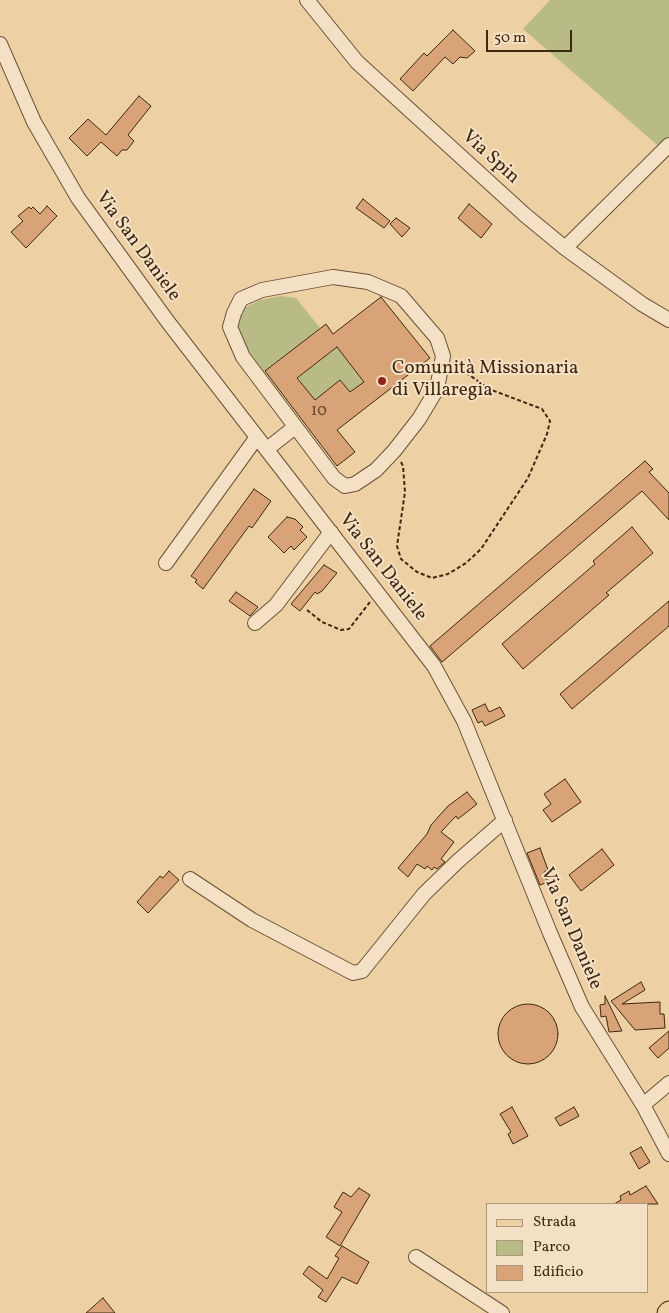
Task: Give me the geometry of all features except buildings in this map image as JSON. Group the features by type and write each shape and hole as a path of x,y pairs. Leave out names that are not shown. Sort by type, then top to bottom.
{"street":[{"name":"Via Spin","path":"307,0 336,39 389,93 565,248 642,304 669,320"},
{"name":"Via San Daniele","path":"0,44 34,122 78,198 168,322 434,666 464,721 582,1007 643,1105 669,1154"},
{"path":"565,248 669,145"},
{"path":"333,277 368,282 401,296 437,338 443,356 437,389 419,419 394,451 376,470 355,484 344,486 334,478 242,357 230,327 241,299 262,290 333,277"},
{"path":"267,449 295,427"},
{"path":"166,562 257,437"},
{"path":"255,624 276,604 331,532"},
{"path":"190,879 252,920 352,973 362,971 424,894 505,820"},
{"path":"643,1105 669,1083"},
{"path":"416,1257 502,1313"}],"path":[{"path":"394,451 403,466 405,492 398,546 401,559 417,572 432,578 448,574 466,563 482,549 528,478 548,434 550,421 542,408 489,390 443,356"},
{"path":"307,610 332,628 349,629 378,592"}],"green space":[{"path":"550,0 669,0 669,141 662,149 523,29"},
{"path":"281,296 296,298 320,328 264,372 245,346 237,323 241,310 260,300"},
{"path":"337,347 364,382 350,392 340,380 327,390 318,404 297,378"}],"place":[{"name":"Comunità Missionaria di Villaregia","path":"382,381"}]}
